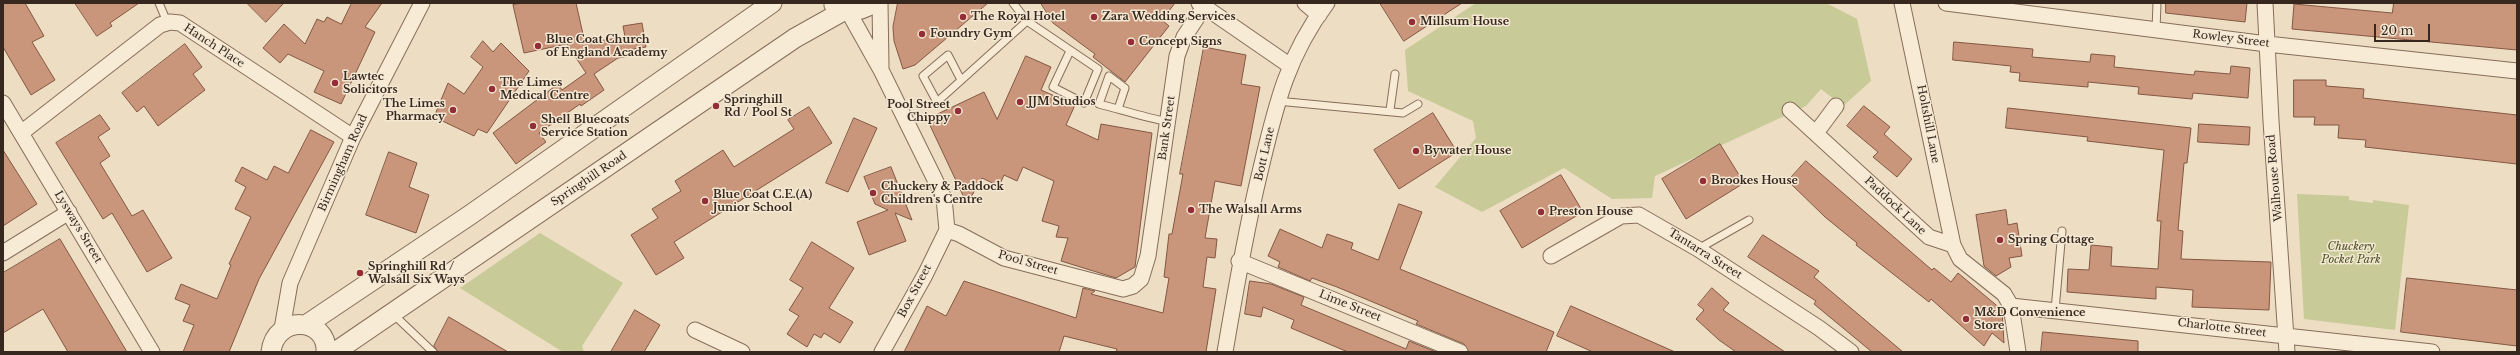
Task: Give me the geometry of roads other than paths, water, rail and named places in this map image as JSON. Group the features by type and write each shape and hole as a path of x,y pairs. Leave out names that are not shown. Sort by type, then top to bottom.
{"street":[{"name":"Birmingham Road","path":"282,329 290,282 353,137 422,3"},
{"path":"306,325 470,215 772,3"},
{"name":"Springhill Road","path":"335,352 795,38 842,8 865,8 873,3"},
{"path":"880,3 882,70"},
{"path":"1305,3 1323,9"},
{"name":"Holtshill Lane","path":"1902,3 1953,246"},
{"name":"Rowley Street","path":"1946,3 2267,44 2517,71"},
{"name":"Walhouse Road","path":"2265,3 2287,352"},
{"path":"1204,4 1289,65"},
{"name":"Bank Street","path":"1148,256 1177,56 1184,37 1204,4"},
{"path":"842,8 882,70 944,198 947,230"},
{"name":"Bott Lane","path":"1225,352 1239,261 1277,101 1289,65 1323,9"},
{"path":"20,133 160,25 168,22"},
{"name":"Hanch Place","path":"168,22 180,23 353,137"},
{"name":"Lysways Street","path":"3,104 152,352"},
{"path":"1816,132 1836,106"},
{"name":"Paddock Lane","path":"1790,110 1816,132 1929,237 1953,246"},
{"path":"3,253 69,212"},
{"name":"Tantarra Street","path":"1551,256 1621,216 1639,214 1698,249 1847,351"},
{"name":"Pool Street","path":"947,230 959,234 1004,258 1123,289 1134,286 1141,279 1148,256"},
{"name":"Box Street","path":"882,352 925,275 947,230"},
{"path":"1953,246 1960,259 2004,294 2011,306 2018,352"},
{"name":"Lime Street","path":"1239,261 1460,352"},
{"name":"Charlotte Street","path":"2011,306 2432,352"},
{"path":"269,350 275,336 282,329 294,324 306,325 316,330 324,339 326,352"},
{"path":"696,330 742,352"}],"lane":[{"path":"159,3 168,22"},
{"path":"1013,3 1027,21 1098,69 1084,103 1053,87 1070,51"},
{"path":"2156,30 2157,3"},
{"path":"961,80 948,55 923,76 937,102 1027,21"},
{"path":"1390,110 1395,74"},
{"path":"1118,109 1125,88 1109,76 1098,104 1168,122"},
{"path":"1277,101 1390,110 1403,113 1418,104"},
{"path":"1698,249 1749,220"},
{"path":"2055,310 2062,231"},
{"path":"392,313 433,352"}],"place":[{"name":"The Royal Hotel","path":"963,17"},
{"name":"Zara Wedding Services","path":"1094,17"},
{"name":"Millsum House","path":"1412,22"},
{"name":"Foundry Gym","path":"922,34"},
{"name":"Concept Signs","path":"1131,42"},
{"name":"Blue Coat Church of England Academy","path":"538,46"},
{"name":"Lawtec Solicitors","path":"335,83"},
{"name":"The Limes Medical Centre","path":"492,89"},
{"name":"JJM Studios","path":"1020,102"},
{"name":"Springhill Rd / Pool St","path":"716,106"},
{"name":"The Limes Pharmacy","path":"453,110"},
{"name":"Pool Street Chippy","path":"958,111"},
{"name":"Shell Bluecoats Service Station","path":"533,126"},
{"name":"Bywater House","path":"1416,151"},
{"name":"Brookes House","path":"1703,181"},
{"name":"Chuckery & Paddock Children's Centre","path":"873,193"},
{"name":"Blue Coat C.E.(A) Junior School","path":"705,201"},
{"name":"The Walsall Arms","path":"1191,210"},
{"name":"Preston House","path":"1541,212"},
{"name":"Spring Cottage","path":"2000,240"},
{"name":"Springhill Rd / Walsall Six Ways","path":"360,273"},
{"name":"M&D Convenience Store","path":"1966,319"}],"park label":[{"name":"Chuckery Pocket Park","path":"2351,253"}]}
